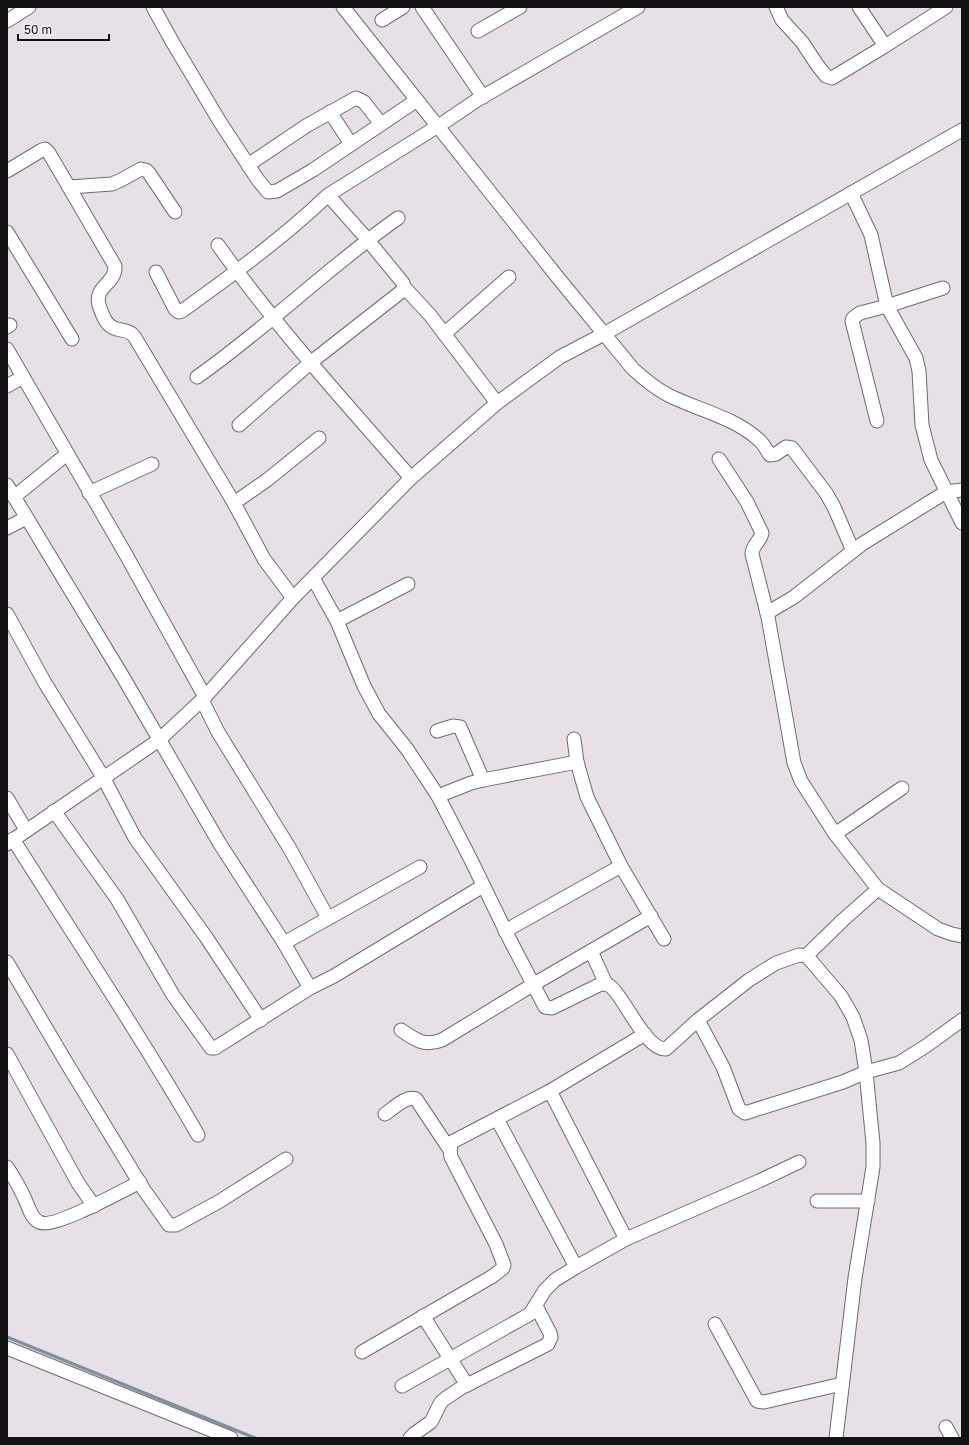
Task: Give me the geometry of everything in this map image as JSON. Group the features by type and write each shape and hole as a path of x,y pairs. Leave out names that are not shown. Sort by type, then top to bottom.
{"street":[{"path":"7,21 29,7"},
{"path":"153,7 220,122 265,190 268,192 277,191 313,170 417,100"},
{"path":"343,7 417,100 445,122 559,279 633,369 646,381 662,391 726,419 746,430 761,441 770,455 776,454 786,447 792,448 834,507 853,551"},
{"path":"382,20 403,7"},
{"path":"422,7 482,97"},
{"path":"478,31 520,7"},
{"path":"156,272 175,309 179,312 182,311 237,272 312,211 328,195 445,122 482,97 638,7"},
{"path":"776,7 782,20 796,34 818,66 832,78 884,46 939,9"},
{"path":"859,7 884,46"},
{"path":"248,165 330,112 356,98 364,102 381,124"},
{"path":"330,112 351,144"},
{"path":"198,1135 162,1073 10,841 159,740 204,699 293,598 411,478 497,403 560,357 604,334 962,130"},
{"path":"7,171 45,149 49,153 115,266 116,273 103,288 98,298 105,320 112,328 127,331 134,336 234,503 264,559 293,598"},
{"path":"69,187 112,184 142,169 149,173 175,212"},
{"path":"851,193 871,235 887,306 916,358 919,370 921,415 931,460 962,523"},
{"path":"328,195 368,239 403,283 404,287 430,315 497,403"},
{"path":"197,377 220,361 274,318 368,239 398,218"},
{"path":"7,232 12,253 72,339"},
{"path":"218,245 237,272 310,363 411,478"},
{"path":"444,334 509,277"},
{"path":"239,425 310,363 402,291 404,287"},
{"path":"877,422 852,321 855,316 860,313 943,288"},
{"path":"7,349 125,553 204,699 218,732 290,848 328,918"},
{"path":"7,386 23,377"},
{"path":"234,503 267,480 319,438"},
{"path":"14,497 68,454"},
{"path":"719,459 747,502 760,528 761,536 752,549 752,554 767,613 796,772 800,781 835,834 878,889 938,929 962,936"},
{"path":"89,493 152,464"},
{"path":"7,485 123,677 220,844 284,943 310,988"},
{"path":"767,613 794,597 853,551 946,492 962,490"},
{"path":"7,528 26,518"},
{"path":"313,578 337,621 361,679 378,714 408,749 438,796 543,1004 548,1009 552,1008 601,984 606,984"},
{"path":"337,621 408,584"},
{"path":"7,614 46,683 103,777 135,838 206,936 261,1020"},
{"path":"438,731 453,726 460,727 483,780"},
{"path":"574,739 577,762 586,797 621,866 664,939"},
{"path":"438,796 483,780 577,762"},
{"path":"835,834 902,788"},
{"path":"7,798 26,830"},
{"path":"54,811 116,899 173,995 209,1046 215,1048 310,988 334,976 484,886"},
{"path":"505,931 621,866"},
{"path":"284,943 420,867"},
{"path":"806,956 878,889"},
{"path":"401,1030 416,1040 426,1044 442,1040 534,984 651,916"},
{"path":"591,951 606,984 614,991 645,1034 657,1047 662,1049 666,1049 698,1020 749,980 776,963 799,955 806,956 812,962 841,996 853,1017 861,1040 866,1072 873,1143 873,1167 855,1278 836,1438"},
{"path":"7,962 66,1062 167,1223 172,1226 176,1225 220,1201 286,1159"},
{"path":"698,1020 722,1066 739,1109 745,1114 843,1082 866,1072 900,1062 926,1046 962,1020"},
{"path":"362,1352 493,1276 503,1268 504,1265 496,1244 451,1157 450,1150 452,1142 550,1091 645,1034"},
{"path":"7,1054 78,1183 94,1206"},
{"path":"550,1091 626,1239"},
{"path":"385,1114 407,1099 416,1099 450,1150"},
{"path":"497,1119 576,1267"},
{"path":"402,1386 530,1314 544,1290 576,1267 626,1239 799,1162"},
{"path":"7,1167 22,1193 32,1215 37,1222 45,1224 94,1206 140,1182"},
{"path":"817,1202 868,1201"},
{"path":"410,1438 431,1422 442,1402 446,1398 467,1385 548,1344 551,1336 536,1306"},
{"path":"423,1316 467,1385"},
{"path":"715,1324 757,1401 764,1402 842,1384"},
{"path":"7,1348 230,1438"}],"waterway":[{"path":"7,1337 255,1438"}]}
